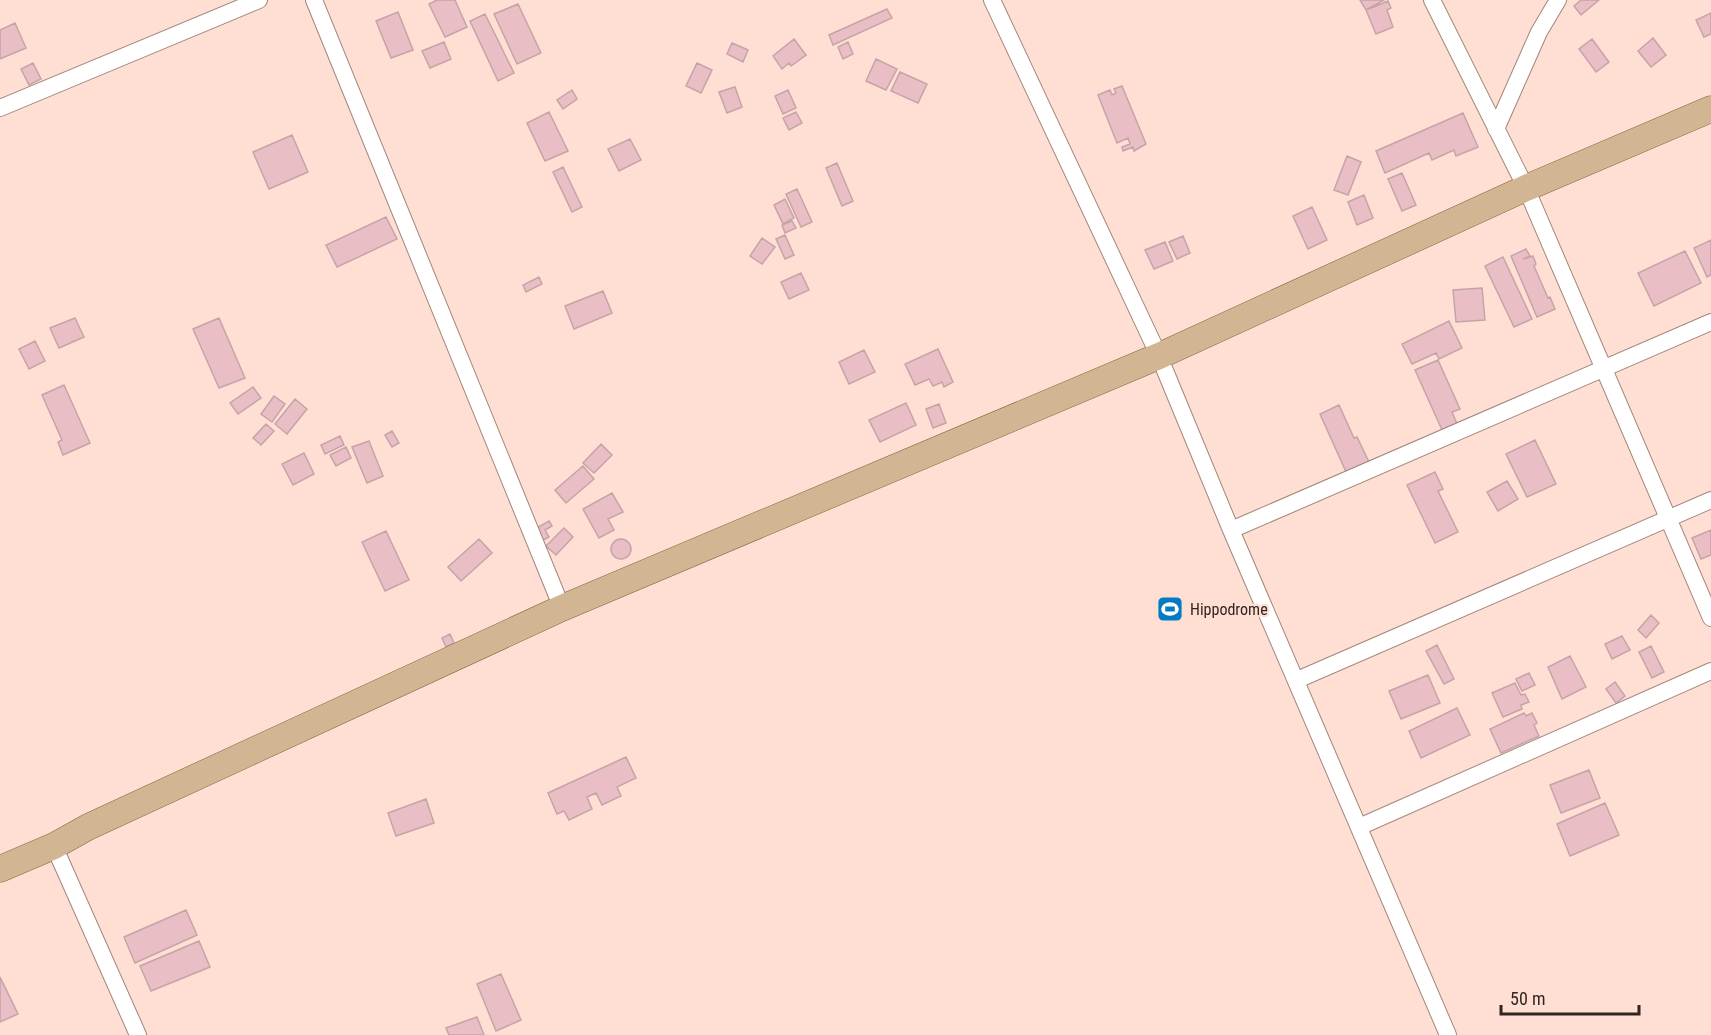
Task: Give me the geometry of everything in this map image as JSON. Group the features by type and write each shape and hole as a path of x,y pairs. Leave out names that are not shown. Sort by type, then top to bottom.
{"main road":[{"path":"0,868 54,846 88,827 562,608 1160,356 1526,188 1711,110"}],"street":[{"path":"0,108 259,0"},
{"path":"314,0 562,608"},
{"path":"992,0 1160,356 1231,530 1359,827 1443,1034"},
{"path":"1432,0 1526,188 1711,618"},
{"path":"1496,129 1539,32 1558,0"},
{"path":"1231,530 1711,322"},
{"path":"1296,680 1711,500"},
{"path":"1359,827 1711,671"},
{"path":"54,846 138,1035"}],"building":[{"path":"437,0 455,0 467,27 445,37 429,4"},
{"path":"1360,0 1384,0 1366,10"},
{"path":"1581,0 1599,0 1581,15 1574,6"},
{"path":"1388,1 1391,8 1387,10 1393,27 1376,34 1366,10"},
{"path":"518,4 541,53 517,64 494,14"},
{"path":"887,9 892,18 833,45 829,35"},
{"path":"398,12 413,50 391,58 376,21"},
{"path":"1711,13 1711,34 1704,37 1696,20"},
{"path":"485,14 514,73 498,81 470,21"},
{"path":"15,23 26,48 0,59 0,30"},
{"path":"1653,38 1666,55 1651,67 1638,51"},
{"path":"794,39 806,55 791,66 789,63 782,69 773,56"},
{"path":"1592,39 1609,62 1596,72 1579,49"},
{"path":"444,42 451,59 430,68 422,51"},
{"path":"848,42 853,54 843,59 838,47"},
{"path":"732,43 748,50 743,62 727,54"},
{"path":"876,59 897,69 886,90 866,81"},
{"path":"33,63 41,79 29,85 21,69"},
{"path":"697,63 712,70 701,93 686,86"},
{"path":"900,72 927,84 918,103 891,91"},
{"path":"1122,86 1146,144 1134,151 1133,147 1123,151 1122,147 1130,144 1128,138 1117,143 1098,95 1110,90 1112,95 1116,93 1114,89"},
{"path":"735,87 742,107 727,113 719,92"},
{"path":"572,90 577,99 563,109 557,100"},
{"path":"788,90 796,108 783,114 775,96"},
{"path":"549,112 568,151 545,161 527,123"},
{"path":"796,112 802,123 789,130 783,118"},
{"path":"1463,113 1478,147 1456,156 1454,150 1432,160 1429,153 1385,173 1376,151"},
{"path":"292,135 308,172 269,189 253,152"},
{"path":"630,139 641,160 619,171 608,149"},
{"path":"1347,156 1361,162 1348,195 1334,190"},
{"path":"837,163 853,201 842,206 826,168"},
{"path":"563,167 582,207 572,212 553,172"},
{"path":"1402,173 1416,205 1402,211 1388,179"},
{"path":"797,189 812,222 801,227 786,194"},
{"path":"1364,195 1373,218 1357,225 1348,202"},
{"path":"785,199 794,218 783,224 774,205"},
{"path":"1312,207 1327,240 1308,249 1293,216"},
{"path":"386,217 397,239 337,267 326,245"},
{"path":"792,221 796,228 785,233 782,225"},
{"path":"785,235 794,255 785,259 776,239"},
{"path":"1183,236 1190,253 1177,259 1169,242"},
{"path":"762,238 775,247 762,264 750,256"},
{"path":"1711,240 1711,275 1707,277 1694,248"},
{"path":"1165,242 1173,261 1154,269 1145,250"},
{"path":"1526,249 1530,256 1523,259 1533,256 1536,264 1534,266 1555,309 1537,317 1511,256"},
{"path":"1685,251 1701,283 1654,306 1638,273"},
{"path":"1503,257 1532,319 1514,327 1485,266"},
{"path":"801,273 809,290 789,299 781,282"},
{"path":"539,277 542,284 526,292 523,285"},
{"path":"1482,288 1485,320 1456,322 1453,290"},
{"path":"603,291 612,313 574,329 565,306"},
{"path":"75,318 84,337 59,348 50,328"},
{"path":"219,318 245,378 219,388 193,329"},
{"path":"1449,321 1462,348 1439,359 1436,353 1412,364 1402,344"},
{"path":"35,341 45,361 29,369 19,349"},
{"path":"938,349 953,382 944,387 942,382 933,386 929,379 915,385 905,364"},
{"path":"864,350 875,372 849,384 839,362"},
{"path":"1438,360 1460,409 1452,412 1458,426 1443,432 1415,370"},
{"path":"64,385 90,443 63,455 58,442 62,440 42,395"},
{"path":"253,387 261,398 238,414 230,403"},
{"path":"274,396 285,404 272,422 261,414"},
{"path":"295,399 307,409 287,434 275,424"},
{"path":"906,403 916,425 880,442 869,420"},
{"path":"939,404 946,423 933,428 926,409"},
{"path":"1339,405 1354,438 1357,437 1370,464 1347,474 1320,414"},
{"path":"266,424 274,431 261,445 253,438"},
{"path":"392,431 399,443 392,447 385,435"},
{"path":"340,436 344,445 325,454 321,445"},
{"path":"1535,440 1556,484 1527,497 1506,454"},
{"path":"369,441 383,476 367,483 352,447"},
{"path":"601,444 612,455 594,473 583,463"},
{"path":"346,447 351,458 336,466 330,455"},
{"path":"304,453 314,474 293,485 282,464"},
{"path":"583,466 594,479 566,503 555,490"},
{"path":"1435,472 1443,489 1438,491 1458,532 1435,543 1407,485"},
{"path":"1507,481 1518,499 1498,511 1487,492"},
{"path":"612,493 623,512 608,519 614,530 599,538 583,509"},
{"path":"549,521 552,526 545,530 549,537 542,541 535,529"},
{"path":"564,528 573,537 556,555 546,546"},
{"path":"1711,530 1711,555 1701,559 1692,538"},
{"path":"386,531 409,580 385,591 362,542"},
{"path":"479,539 492,553 461,581 448,567"},
{"path":"621,539 628,542 631,549 628,556 621,559 614,556 611,549 614,542"},
{"path":"1651,615 1659,623 1646,638 1638,630"},
{"path":"450,634 454,643 446,647 442,638"},
{"path":"1622,636 1630,650 1612,659 1605,644"},
{"path":"1437,645 1454,679 1444,684 1426,651"},
{"path":"1651,646 1664,672 1652,678 1639,652"},
{"path":"1570,656 1586,687 1562,699 1548,667"},
{"path":"1529,673 1535,685 1522,691 1516,679"},
{"path":"1428,675 1440,703 1401,719 1389,691"},
{"path":"1615,682 1625,696 1616,703 1606,689"},
{"path":"1515,683 1521,695 1525,694 1529,702 1521,705 1522,709 1503,717 1492,693"},
{"path":"1457,708 1470,735 1421,758 1409,731"},
{"path":"1524,713 1526,716 1532,713 1537,723 1534,725 1539,736 1501,753 1490,729"},
{"path":"626,757 636,778 617,787 621,796 602,805 596,793 587,797 592,809 569,820 564,811 557,814 548,793"},
{"path":"1589,770 1600,798 1561,813 1550,785"},
{"path":"426,799 434,823 396,836 388,813"},
{"path":"1605,803 1619,835 1570,856 1557,824"},
{"path":"186,910 197,935 135,963 124,937"},
{"path":"199,941 210,967 151,991 140,966"},
{"path":"501,974 521,1020 496,1031 477,984"},
{"path":"0,977 18,1014 0,1022"},
{"path":"477,1017 484,1035 449,1035 446,1028"}],"place":[{"name":"Hippodrome","path":"1170,609"}]}
